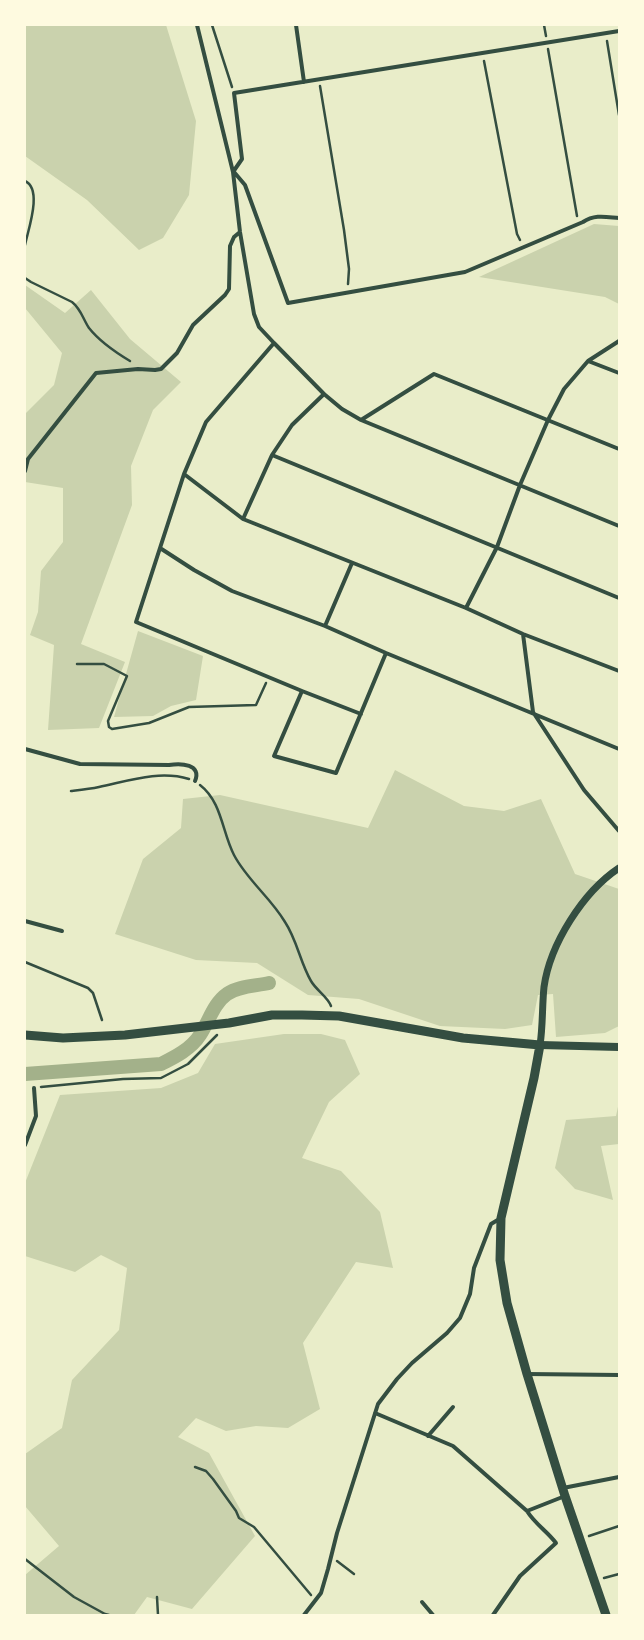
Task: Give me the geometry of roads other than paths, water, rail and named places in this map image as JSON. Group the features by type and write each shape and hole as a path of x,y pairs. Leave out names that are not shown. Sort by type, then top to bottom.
{"main road":[{"path":"25,1035 63,1038 125,1036 272,1016 332,1016 374,1021 463,1038 540,1045 619,1047"},
{"path":"540,1045 533,1084 501,1218 500,1260 507,1303 527,1374 564,1492 606,1615"}],"street":[{"path":"197,25 234,172 240,232 254,314 259,326 324,394 342,409 361,420 619,526"},
{"path":"296,25 304,82"},
{"path":"234,172 242,159 234,93 619,31"},
{"path":"234,172 245,185 288,303 465,272 580,223 590,217 619,218"},
{"path":"25,471 28,459 96,374 138,369 155,370 161,368 177,353 193,325 225,295 229,289 230,246 234,237 240,232"},
{"path":"466,608 497,548 520,485 548,420 564,389 588,362 619,341"},
{"path":"274,343 206,422 184,474 136,622 361,714"},
{"path":"588,362 619,374"},
{"path":"361,420 434,374 619,449"},
{"path":"243,519 272,455 292,425 324,394"},
{"path":"272,455 619,598"},
{"path":"184,474 243,519 466,608 523,634 619,671"},
{"path":"160,548 232,592 325,626 386,653 533,712 619,749"},
{"path":"325,626 352,563"},
{"path":"523,634 533,712 584,790 619,831"},
{"path":"302,691 274,756 336,773 386,653"},
{"path":"25,749 80,764 183,763 194,769 197,777 195,781"},
{"path":"540,1045 544,988 549,964 560,938 587,897 619,868"},
{"path":"25,921 62,930"},
{"path":"25,1145 36,1116 34,1088"},
{"path":"304,1615 321,1593 337,1533 378,1404 397,1379 412,1363 447,1333 460,1318 470,1294 474,1268 491,1224 501,1218"},
{"path":"527,1374 619,1375"},
{"path":"428,1436 453,1407"},
{"path":"375,1414 454,1446 527,1511 534,1522 548,1533 556,1543 520,1576 493,1615"},
{"path":"527,1511 564,1492 619,1477"},
{"path":"422,1602 434,1615"}],"waterway":[{"path":"25,1074 161,1064 182,1052 196,1040 215,1007 227,994 231,991 242,988 269,983"}]}
